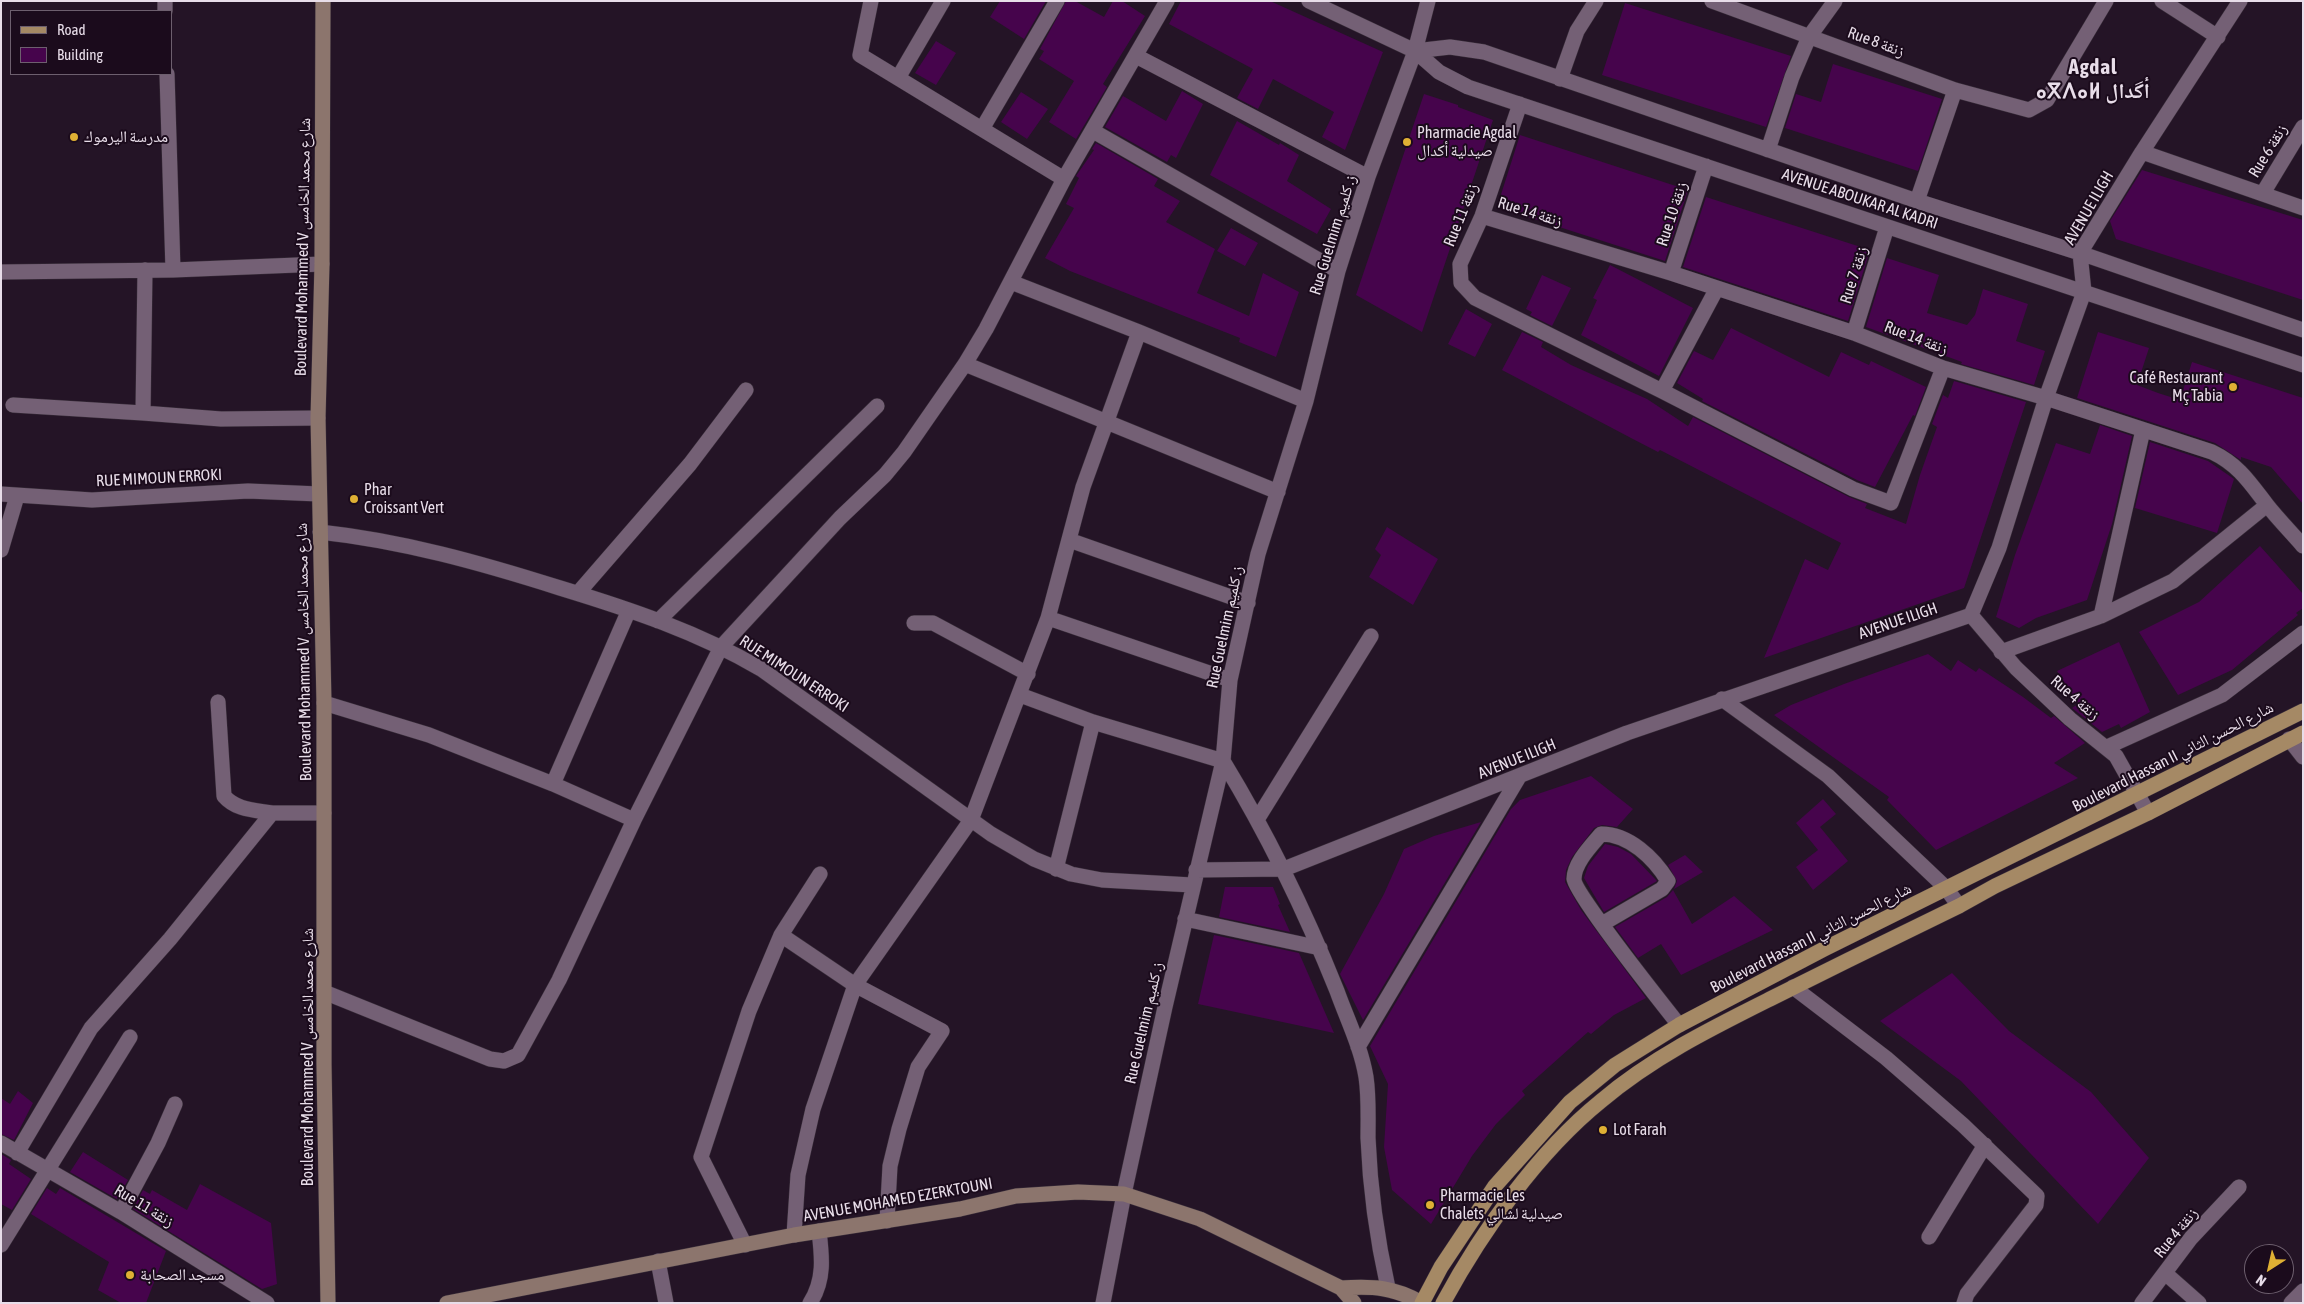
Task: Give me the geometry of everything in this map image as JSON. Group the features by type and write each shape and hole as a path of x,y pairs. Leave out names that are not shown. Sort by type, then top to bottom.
{"main road":[{"name":"Boulevard Mohammed V شارع محمد الخامس","path":"323,1 322,264 318,418 324,703 324,992 328,1303"},
{"name":"Boulevard Hassan II شارع الحسن الثاني","path":"1422,1303 1442,1267 1495,1186 1570,1102 1615,1065 1678,1025 1946,888 2303,712"},
{"path":"1443,1303 1458,1275 1496,1216 1530,1174 1579,1120 1607,1096 1656,1060 1688,1041 1793,987 1959,906 1995,886 2148,813 2303,733"},
{"name":"AVENUE MOHAMED EZERKTOUNI","path":"446,1303 794,1235 960,1209 1016,1196 1078,1192 1124,1194 1200,1220 1341,1288 1354,1303"},
{"path":"1341,1288 1367,1286 1388,1288 1422,1303"}],"street":[{"path":"871,1 860,55 1064,180"},
{"path":"898,78 943,1"},
{"path":"982,129 1058,1"},
{"path":"324,992 490,1059 504,1061 518,1054 559,980 634,820 721,647 840,518 884,475 904,452 965,364 1011,282 1064,180 1094,131 1167,1"},
{"name":"AVENUE ABOUKAR AL KADRI","path":"1309,1 1416,51 1439,72 1453,81 2303,365"},
{"name":"Rue Guelmim ز. كلميم","path":"1103,1303 1124,1194 1194,877 1223,760 1230,680 1258,554 1306,401 1338,271 1368,177 1416,51 1428,1"},
{"path":"1560,79 1577,31 1596,1"},
{"name":"Rue 8 زنقة","path":"1712,1 1955,90 2029,110 2047,100 2106,1"},
{"path":"1768,150 1792,77 1809,37 1836,1"},
{"path":"2162,1 2218,37"},
{"name":"AVENUE ILIGH","path":"1194,877 1284,869 1627,733 1970,615 1999,548 2046,398 2084,292 2080,253 2142,152 2240,1"},
{"name":"AVENUE ABOUKAR AL KADRI","path":"1416,51 1432,48 1467,48 1917,201 2080,253 2303,330"},
{"path":"1136,56 1368,177"},
{"path":"167,75 173,270"},
{"path":"1917,201 1955,90"},
{"name":"Rue 11 زنقة","path":"1520,104 1482,216 1460,264 1461,283 1475,298 1662,391"},
{"name":"Rue 6 زنقة","path":"2263,193 2303,127"},
{"path":"1094,131 1338,271"},
{"path":"2142,152 2303,208"},
{"name":"Rue 10 زنقة","path":"1671,273 1706,166"},
{"name":"Rue 14 زنقة","path":"1482,216 1671,273 1716,290 1854,333 1943,368 2046,398 2227,459 2250,481 2267,505 2303,546"},
{"name":"Rue 7 زنقة","path":"1854,333 1887,226"},
{"path":"1,272 173,270 322,264"},
{"path":"142,413 145,270"},
{"path":"1011,282 1139,332 1306,401"},
{"path":"1716,290 1662,391 1853,489 1891,503 1943,368"},
{"path":"794,1235 798,1175 813,1109 855,985 972,820 1048,618 1083,486 1139,332"},
{"path":"965,364 1278,492"},
{"path":"578,593 690,464 746,390"},
{"path":"13,405 221,419 318,418"},
{"path":"658,620 877,406"},
{"path":"2102,616 2143,430"},
{"name":"RUE MIMOUN ERROKI","path":"1,494 92,500 248,491 319,494"},
{"path":"1,550 17,496"},
{"path":"2001,652 2102,616 2174,581 2267,505"},
{"name":"RUE MIMOUN ERROKI","path":"320,532 379,539 437,551 578,593 658,620 721,647 798,694 1012,847 1056,869 1102,880 1194,877"},
{"path":"1069,540 1248,603"},
{"path":"554,784 628,610"},
{"name":"Rue 4 زنقة","path":"1970,615 2001,652 2070,719 2116,756 2148,813"},
{"path":"1048,618 1230,680"},
{"path":"914,623 933,623 1028,674"},
{"path":"2107,747 2222,695 2303,633"},
{"path":"1258,818 1371,636"},
{"path":"1020,695 1093,722 1223,760 1258,818 1284,869 1320,948 1358,1047 1366,1078 1368,1138 1376,1224 1388,1288"},
{"path":"1722,699 1828,776 1946,888 1959,906"},
{"path":"218,702 224,796 230,804 239,808 272,813 324,813"},
{"path":"324,703 430,735 554,784 634,820"},
{"path":"1056,869 1093,722"},
{"path":"2288,740 2303,757"},
{"path":"1358,1047 1519,777"},
{"path":"17,1153 91,1028 170,938 272,813"},
{"path":"1602,924 1662,889 1668,881 1659,866 1614,834 1601,834 1575,870 1574,882 1579,893 1602,924 1678,1025"},
{"path":"745,1245 701,1157 749,1011 780,935 820,874"},
{"path":"1185,919 1320,948"},
{"path":"780,935 855,985 942,1032 918,1067 899,1129 890,1166 887,1221"},
{"path":"1793,987 1886,1058 1985,1145 2034,1193 2038,1201 1967,1294 1964,1303"},
{"path":"1,1245 130,1038"},
{"path":"121,1212 158,1143 175,1104"},
{"name":"Rue 11 زنقة","path":"1,1144 121,1212 267,1303"},
{"path":"1929,1237 1985,1145"},
{"name":"Rue 4 زنقة","path":"2142,1303 2191,1238 2239,1187"},
{"path":"810,1303 820,1278 823,1261 819,1231"},
{"path":"658,1261 666,1303"},
{"path":"2165,1273 2199,1303"},
{"path":"2291,1303 2303,1291"}],"building":[{"path":"1000,1 1046,1 1024,39 990,17"},
{"path":"1066,1 1075,1 1104,17 1113,1 1122,1 1145,16 1103,84 1107,87 1076,139 1049,122 1074,81 1039,59 1044,51 1040,49"},
{"path":"1181,1 1270,1 1383,52 1345,150 1322,137 1334,112 1273,79 1258,109 1237,98 1253,69 1169,24"},
{"path":"1625,3 1791,56 1766,127 1602,75"},
{"path":"936,41 956,53 936,85 915,73"},
{"path":"1833,64 1942,99 1918,171 1785,128 1796,94 1821,102"},
{"path":"1182,91 1203,104 1176,158 1171,155 1167,162 1105,127 1123,96 1166,121"},
{"path":"1021,92 1048,109 1027,139 1001,122"},
{"path":"1424,94 1458,105 1458,107 1493,120 1422,332 1356,295"},
{"path":"1237,121 1299,155 1287,181 1331,209 1317,234 1210,175"},
{"path":"1520,135 1688,190 1665,261 1497,207"},
{"path":"1096,143 1158,179 1154,186 1180,201 1166,222 1215,249 1197,293 1249,316 1263,273 1299,292 1276,357 1239,342 1240,338 1070,271 1045,258 1074,208 1066,204 1079,178 1076,176 1094,150 1092,149"},
{"path":"2142,170 2303,220 2303,300 2116,239 2110,221"},
{"path":"1706,197 1870,250 1848,321 1683,267"},
{"path":"1231,228 1258,243 1245,266 1217,251"},
{"path":"1887,258 1939,275 1927,313 1967,325 1975,315 1983,289 2028,304 2016,341 2045,351 2034,385 1961,364 1962,362 1866,327"},
{"path":"1610,265 1693,308 1659,376 1581,335 1597,300 1593,298"},
{"path":"1542,275 1571,288 1552,326 1530,315 1532,312 1526,309"},
{"path":"1466,309 1492,324 1475,357 1448,344"},
{"path":"1731,328 1829,377 1841,352 1869,365 1871,361 1926,387 1915,416 1913,415 1875,487 1857,480 1702,401 1703,399 1677,383 1694,351 1713,360"},
{"path":"1522,332 1543,342 1541,347 1571,365 1647,399 1688,426 1693,417 1849,497 1867,504 1865,508 1906,524 1920,475 1937,427 1932,424 1943,395 1948,398 1954,381 2026,402 1964,588 1764,658 1805,559 1828,570 1841,543 1660,450 1658,452 1502,370"},
{"path":"2098,332 2149,348 2137,385 2158,393 2180,400 2192,362 2303,398 2303,504 2271,467 2241,457 2241,460 2215,443 2077,398"},
{"path":"2100,425 2132,436 2112,524 2087,600 2036,618 2019,628 1996,617 2015,555 2056,443 2090,454"},
{"path":"2150,442 2208,461 2234,479 2217,533 2135,508"},
{"path":"1387,527 1438,559 1413,605 1369,577 1381,555 1375,549"},
{"path":"2260,546 2303,594 2303,608 2296,613 2298,615 2232,670 2178,695 2139,632 2199,602"},
{"path":"2119,642 2150,712 2121,728 2119,724 2102,732 2072,708 2078,704 2057,671"},
{"path":"1928,654 1951,671 1958,660 1976,672 1979,668 2051,718 2054,716 2085,743 2054,763 2078,778 1936,850 1887,800 1889,797 1774,715 1791,705 1844,684"},
{"path":"1591,776 1633,809 1617,827 1602,825 1594,828 1572,857 1566,870 1565,882 1581,910 1646,998 1614,1015 1591,1034 1588,1032 1522,1091 1525,1095 1496,1124 1472,1156 1431,1224 1392,1190 1384,1147 1388,1084 1370,1046 1511,809 1520,800"},
{"path":"1823,799 1836,814 1820,827 1848,861 1813,890 1796,867 1818,850 1796,823"},
{"path":"1481,822 1363,1020 1340,974 1384,894 1404,849 1434,836"},
{"path":"1605,844 1618,847 1631,854 1657,881 1604,912 1584,878 1588,866"},
{"path":"1685,855 1703,872 1674,889 1677,881 1668,865"},
{"path":"1225,887 1273,887 1280,904 1278,905 1290,932 1219,917"},
{"path":"1673,890 1692,924 1734,896 1773,930 1681,975 1661,944 1638,958 1615,927 1667,897"},
{"path":"1214,935 1299,953 1334,1033 1198,1004"},
{"path":"1952,973 2009,1031 2091,1092 2149,1158 2098,1224 1961,1081 1880,1021"},
{"path":"18,1091 33,1103 14,1140 1,1134 1,1098 10,1104"},
{"path":"83,1152 128,1180 117,1199 70,1172"},
{"path":"1,1154 11,1160 9,1164 31,1179 12,1210 1,1204"},
{"path":"200,1184 271,1223 277,1284 262,1289 133,1209 143,1190 150,1194 152,1190 187,1210"},
{"path":"47,1188 56,1194 60,1188 166,1251 146,1303 121,1303 98,1290 109,1262 31,1214"}],"place":[{"name":"مدرسة اليرموك","path":"74,137"},
{"name":"Pharmacie Agdal صيدلية أكدال","path":"1407,142"},
{"name":"Café Restaurant Mç Tabia","path":"2233,387"},
{"name":"Phar Croissant Vert","path":"354,499"},
{"name":"Lot Farah","path":"1603,1130"},
{"name":"Pharmacie Les Chalets صيدلية لشالي","path":"1430,1205"},
{"name":"مسجد الصحابة","path":"130,1275"}],"district":[{"name":"Agdal ⴰⴳⴷⴰⵍ أگدال","path":"2093,79"}]}
